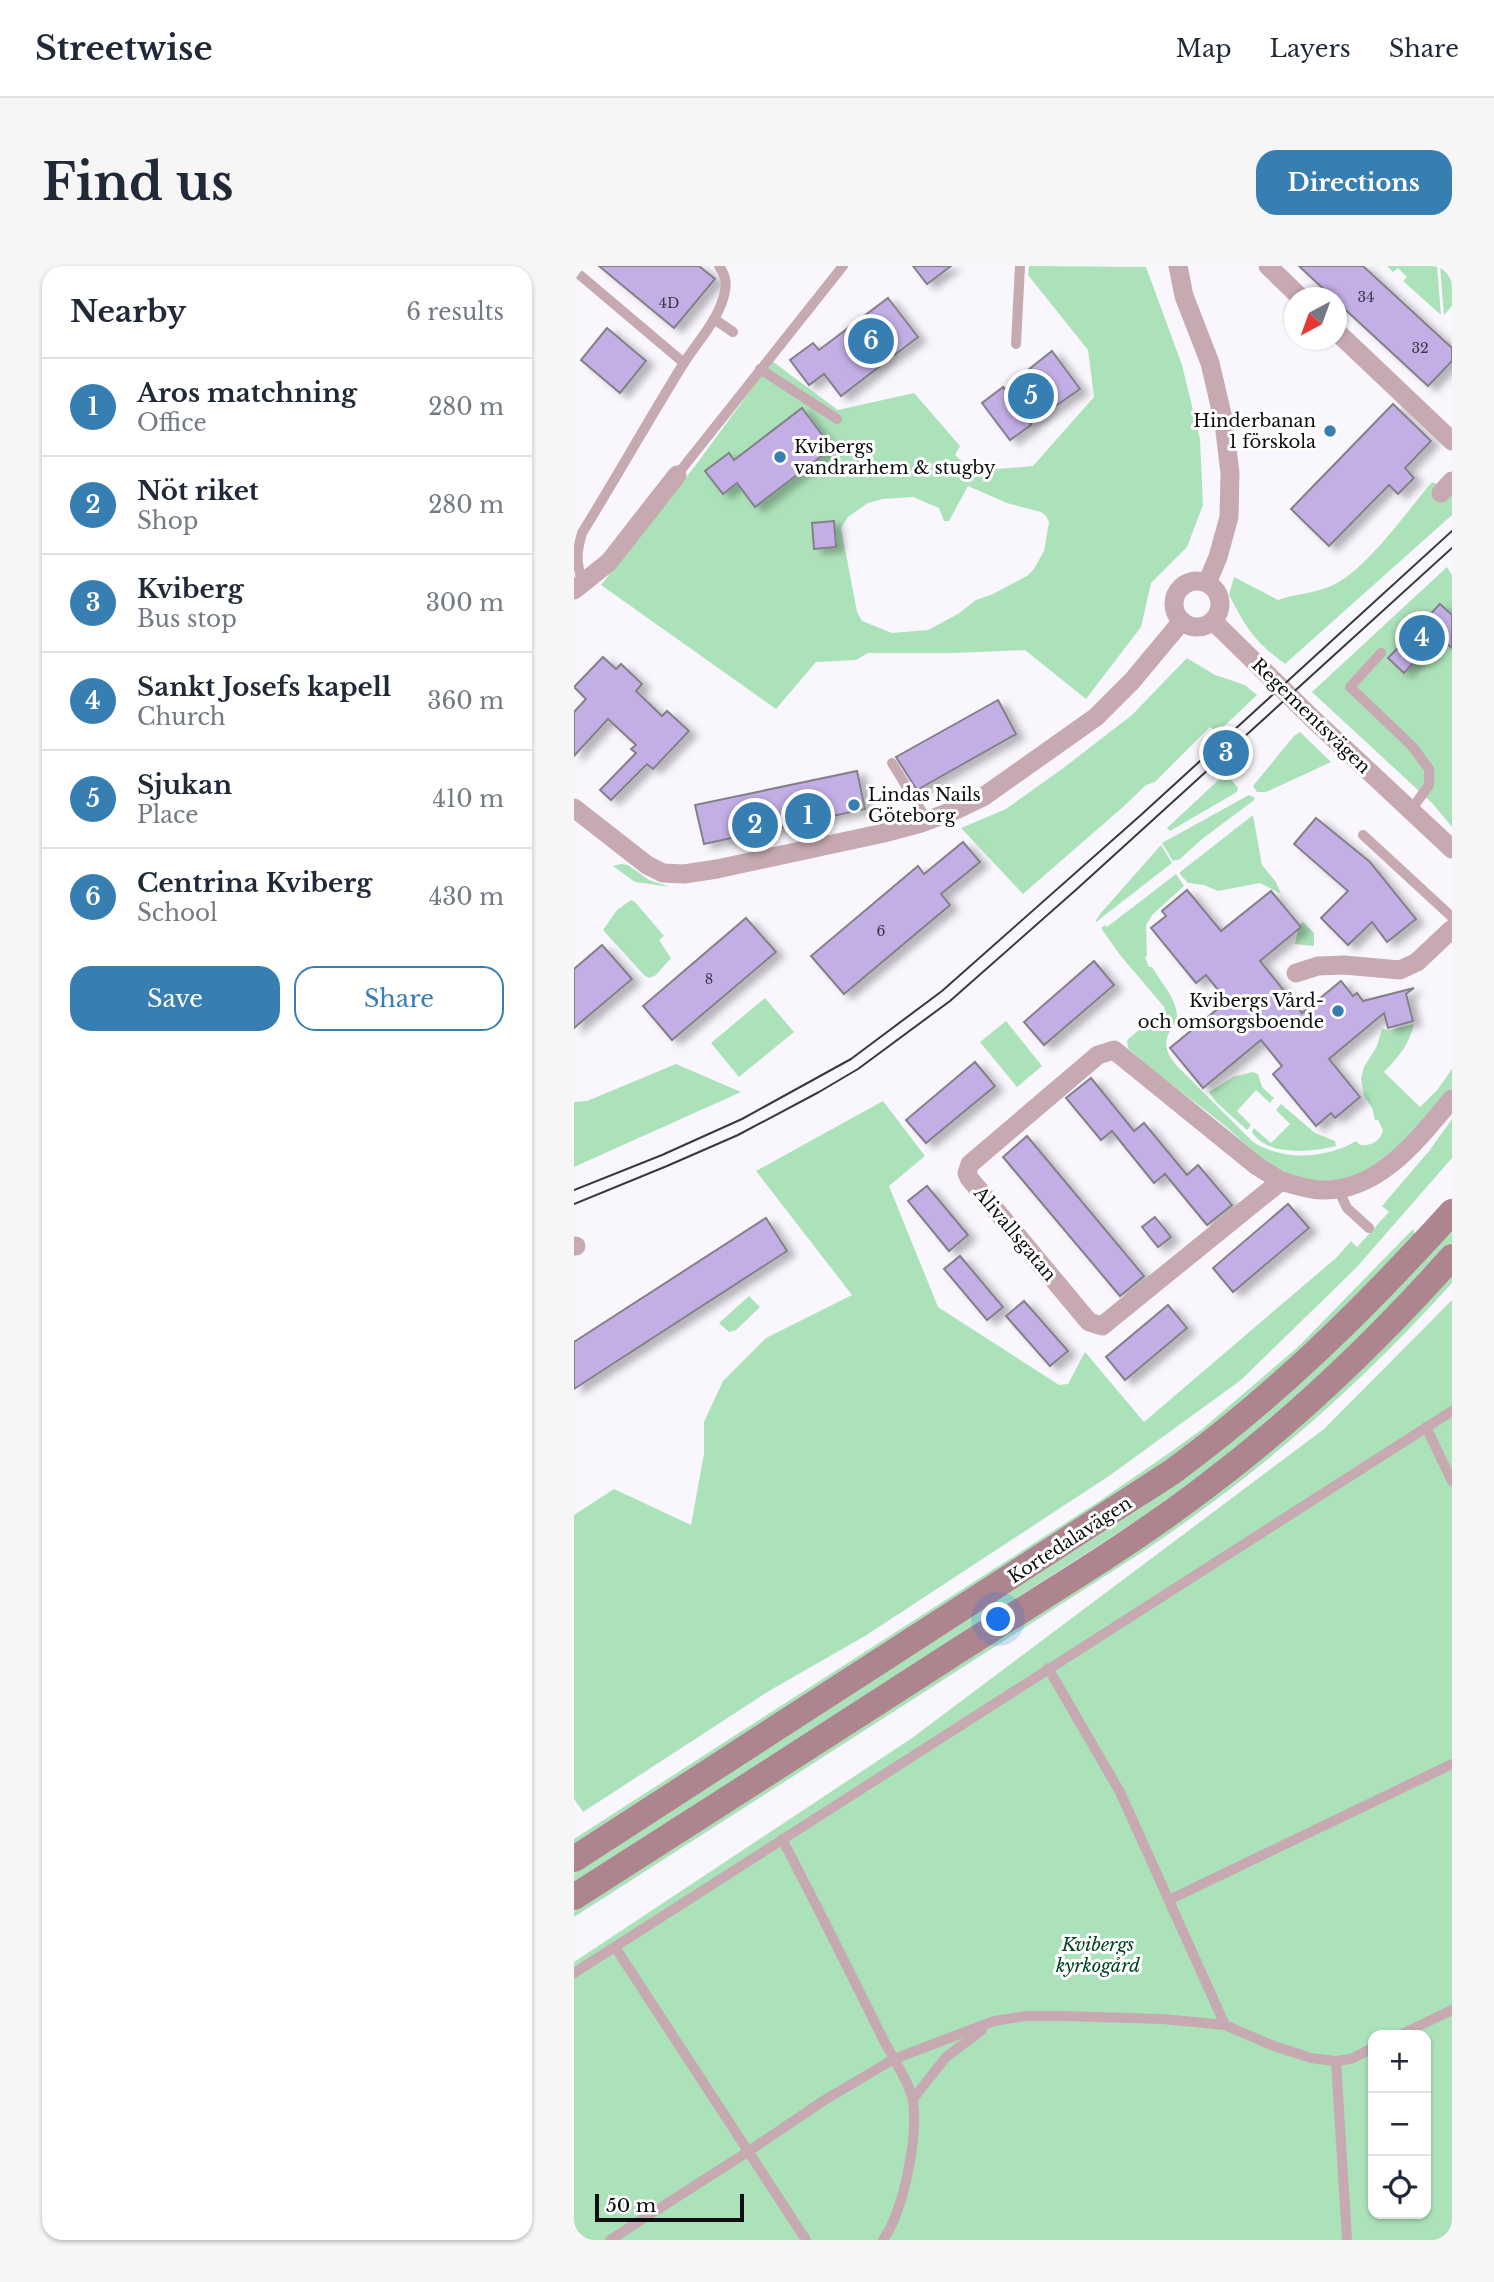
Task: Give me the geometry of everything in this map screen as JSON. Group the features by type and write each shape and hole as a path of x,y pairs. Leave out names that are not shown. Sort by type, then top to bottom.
{"main road":[{"name":"Kortedalavägen","path":"574,1859 1172,1472 1243,1418 1298,1370 1343,1328 1452,1212"},
{"name":"Kortedalavägen","path":"574,1897 1105,1556 1206,1487 1264,1442 1321,1392 1390,1325 1452,1257"}],"street":[{"path":"1178,266 1184,296 1210,363 1224,423 1230,472 1229,517 1218,557 1207,583"},
{"path":"1268,266 1290,287"},
{"path":"1347,341 1452,441"},
{"path":"578,587 609,562 677,475"},
{"path":"1192,581 1207,583 1214,588 1220,598 1219,610 1213,621 1199,626 1188,625 1182,621 1174,600 1179,590 1192,581"},
{"path":"574,808 647,865 663,873 684,874 884,833 927,820 983,797 1096,717 1132,681 1182,621"},
{"name":"Regementsvägen","path":"1213,621 1452,849"},
{"path":"1296,973 1318,965 1400,970 1417,962 1451,929"},
{"name":"Alivallsgatan","path":"1281,1181 1102,1326 1088,1322 967,1173 970,1164 1098,1055 1114,1050 1257,1166 1281,1181 1304,1188 1338,1189 1374,1177 1390,1165 1452,1099"}],"lane":[{"path":"578,587 576,551 582,533 713,318 725,292 723,271 719,266"},
{"path":"677,475 843,266"},
{"path":"1016,344 1020,266"},
{"path":"574,271 684,363"},
{"path":"713,318 733,332"},
{"path":"760,369 837,419"},
{"path":"1381,653 1350,687 1412,746 1429,769 1429,785 1411,810"},
{"path":"892,763 927,820"},
{"path":"1363,835 1451,929"},
{"path":"1338,1189 1347,1208 1369,1228"},
{"path":"574,1973 1452,1411"},
{"path":"1426,1427 1452,1481"},
{"path":"1048,1668 1120,1792 1225,2025"},
{"path":"1169,1899 1452,1764"},
{"path":"782,1839 913,2099 913,2142 905,2182 890,2230 883,2240"},
{"path":"615,1947 806,2240"},
{"path":"1410,2030 1452,2010"},
{"path":"610,2240 823,2101 894,2059 994,2021 1026,2016 1163,2019 1225,2025 1281,2049 1311,2058 1336,2061 1350,2059 1368,2050"},
{"path":"913,2099 946,2057 994,2021"},
{"path":"1336,2061 1347,2240"}],"green space":[{"path":"1029,266 1146,267 1182,365 1200,439 1203,505 1187,547 1151,583 1141,627 1086,699 1025,650 868,653 856,660 816,662 776,709 601,585 698,462 772,361 838,410 914,393 960,446 955,455 973,471 1033,466 1094,397 1088,350 1028,275","holes":["968,486 1007,503 1041,512 1049,522 1044,551 1027,576 976,600 958,614 928,630 892,633 862,621 857,612 841,528 848,517 868,503 882,499 913,497 939,508 944,521 949,521"]},
{"path":"1387,266 1437,266 1441,315 1403,281 1407,277 1398,268 1393,272"},
{"path":"1440,266 1452,266 1452,306 1444,315"},
{"path":"1432,482 1452,491 1452,515 1285,664 1258,641 1246,626 1229,595 1234,577 1278,600 1331,586 1344,579 1371,555"},
{"path":"1447,567 1452,575 1452,827 1432,803 1312,692"},
{"path":"1187,658 1215,675 1245,685 1257,695 1217,733 1210,727 1155,782 1146,785 1023,894 961,828 1006,809 1062,769 1132,715"},
{"path":"1300,732 1331,762 1266,792 1257,792 1253,786"},
{"path":"1226,773 1238,788 1237,792 1170,831 1167,828"},
{"path":"1249,795 1255,798 1253,801 1180,859 1173,861 1162,843"},
{"path":"1253,815 1262,865 1276,882 1281,894 1260,883 1218,891 1204,885 1188,883 1179,873"},
{"path":"1161,845 1172,863 1096,922 1100,914"},
{"path":"628,865 649,880 670,887 635,882 613,866"},
{"path":"1176,874 1184,886 1153,914 1146,925 1145,957 1149,967 1152,967 1168,990 1176,1010 1176,1021 1166,1041 1167,1050 1177,1066 1253,1142 1278,1152 1304,1155 1331,1151 1356,1141 1360,1145 1375,1142 1383,1130 1378,1120 1375,1120 1372,1108 1364,1096 1361,1078 1364,1067 1377,1046 1382,1029 1414,1024 1403,1050 1384,1072 1420,1107 1438,1089 1452,1069 1452,1088 1419,1127 1381,1161 1360,1173 1337,1180 1313,1180 1287,1173 1260,1156 1128,1048 1127,1040 1165,1008 1101,928 1105,925 1107,927"},
{"path":"631,900 664,936 659,940 671,958 650,978 645,976 603,930 617,910"},
{"path":"1303,922 1314,933 1314,946 1295,944 1299,925"},
{"path":"765,998 794,1032 739,1077 711,1043"},
{"path":"1006,1021 1042,1066 1017,1087 980,1042"},
{"path":"676,1064 741,1092 574,1167 574,1102 587,1101"},
{"path":"1252,1072 1258,1074 1262,1087 1274,1098 1270,1103 1256,1090 1237,1111 1251,1125 1247,1130 1216,1102 1209,1092 1233,1077"},
{"path":"883,1101 925,1156 889,1186 938,1307 1059,1385 1068,1384 1085,1352 1144,1422 1337,1257 1351,1241 1357,1247 1389,1212 1382,1206 1429,1151 1452,1119 1452,1158 1356,1268 1241,1380 1109,1476 865,1636 769,1691 583,1812 574,1799 574,1515 614,1489 691,1525 704,1454 704,1422 723,1381 766,1338 852,1295 756,1171"},
{"path":"1281,1104 1315,1133 1335,1141 1336,1146 1291,1151 1268,1146 1259,1140 1252,1132 1254,1128 1271,1143 1290,1124 1276,1110"},
{"path":"1452,1227 1452,1243 1336,1362 1235,1450 1141,1518 574,1883 574,1873 1144,1506"},
{"path":"1413,1229 1415,1234 1351,1302 1302,1350 1207,1432 1097,1509 574,1846 574,1839 1098,1502 1201,1430 1299,1346"},
{"path":"1452,1271 1452,1283 1345,1392 1270,1458 1190,1519 574,1917 574,1911 1150,1540"},
{"path":"749,1296 760,1307 736,1330 729,1332 719,1323"},
{"name":"Kvibergs kyrkogård","path":"1452,1300 1452,2240 574,2240 574,1962 912,1738 1324,1429"}],"building":[{"path":"599,266 699,266 715,279 674,328"},
{"path":"913,266 951,266 927,284"},
{"path":"1299,266 1363,266 1452,348 1452,361 1428,386 1347,311 1347,287 1321,287"},
{"path":"888,298 918,337 841,396 824,374 809,385 790,360 813,343 819,350"},
{"path":"607,328 646,361 620,393 581,360"},
{"path":"1052,351 1080,389 1010,440 982,403"},
{"path":"1393,404 1431,441 1405,468 1414,478 1398,494 1389,485 1329,546 1291,509"},
{"name":"Kvibergs vandrarhem & stugby","path":"802,408 832,448 755,507 737,483 723,494 705,471 729,453 734,460"},
{"path":"834,521 836,547 814,549 812,523"},
{"path":"1440,604 1452,615 1452,648 1438,636 1404,673 1388,658"},
{"path":"603,657 616,669 621,664 642,684 636,691 662,716 667,711 689,731 653,769 647,764 611,800 600,790 636,753 631,749 636,745 608,719 574,756 574,712 586,699 574,687"},
{"path":"998,700 1016,734 917,790 896,757"},
{"path":"857,771 865,809 704,844 695,805"},
{"path":"1316,818 1370,862 1416,919 1387,942 1372,922 1348,945 1321,918 1348,891 1294,844"},
{"path":"963,842 980,862 941,894 950,905 844,994 811,956 918,866 924,874"},
{"name":"Kvibergs Vård- och omsorgsboende","path":"1187,890 1221,931 1271,891 1301,927 1260,961 1302,1013 1341,981 1353,996 1357,993 1363,1001 1414,988 1406,994 1413,1021 1388,1028 1384,1013 1329,1059 1360,1097 1335,1118 1331,1113 1316,1126 1273,1074 1282,1066 1261,1040 1203,1088 1170,1048 1227,1001 1206,975 1196,983 1151,928 1166,916 1162,911"},
{"path":"746,918 776,952 672,1040 643,1006"},
{"path":"602,945 632,979 574,1028 574,969"},
{"path":"1094,961 1114,985 1044,1045 1024,1022"},
{"path":"975,1062 995,1086 926,1143 906,1120"},
{"path":"1091,1078 1134,1131 1144,1123 1187,1175 1198,1165 1232,1205 1207,1225 1165,1174 1154,1183 1112,1131 1101,1140 1066,1098"},
{"path":"1027,1136 1144,1276 1120,1296 1003,1157"},
{"path":"927,1186 968,1235 949,1251 908,1201"},
{"path":"1288,1204 1309,1228 1233,1292 1213,1268"},
{"path":"1155,1217 1171,1237 1158,1247 1142,1227"},
{"path":"766,1218 787,1251 574,1389 574,1342"},
{"path":"960,1256 1003,1307 987,1320 944,1269"},
{"path":"1024,1301 1068,1351 1050,1366 1006,1316"},
{"path":"1168,1305 1187,1328 1125,1380 1106,1357"}],"tram line":[{"path":"574,1190 742,1119 851,1059 942,991 1142,814 1452,531"},
{"path":"574,1204 738,1135 819,1092 858,1069 950,1001 1452,548"}],"place":[{"name":"Centrina Kviberg","path":"871,341"},
{"name":"Sjukan","path":"1031,396"},
{"name":"Hinderbanan 1 förskola","path":"1330,431"},
{"name":"Kvibergs vandrarhem & stugby","path":"780,457"},
{"name":"Sankt Josefs kapell","path":"1422,638"},
{"name":"Kviberg","path":"1226,753"},
{"name":"Lindas Nails Göteborg","path":"854,805"},
{"name":"Aros matchning","path":"808,816"},
{"name":"Nöt riket","path":"755,825"},
{"name":"Kvibergs Vård- och omsorgsboende","path":"1338,1011"}]}
